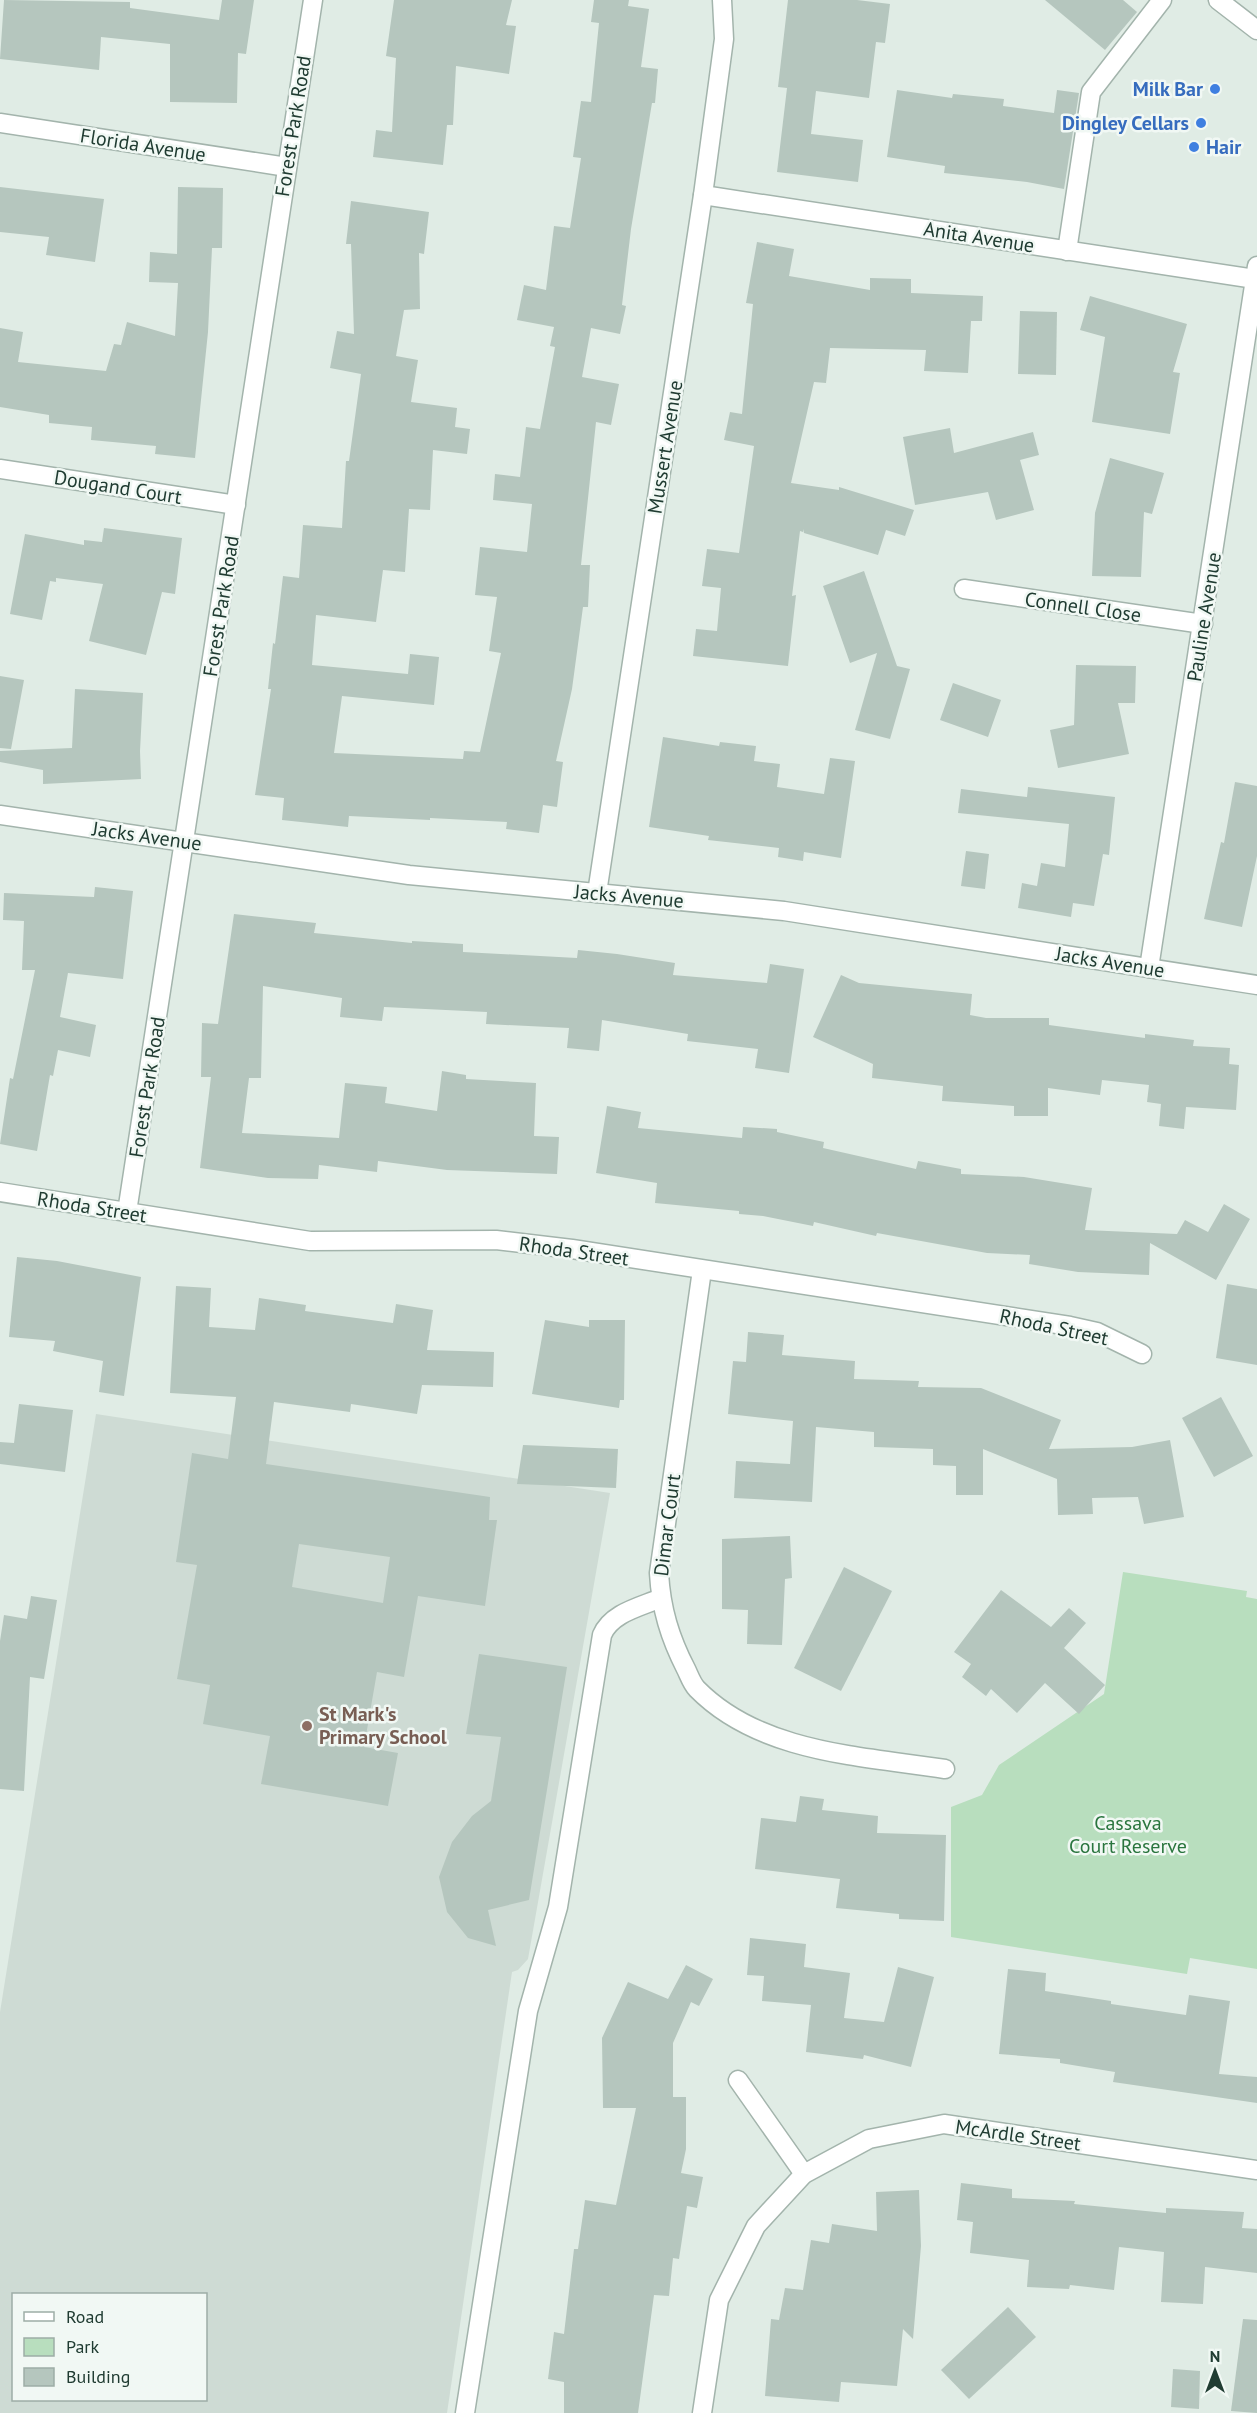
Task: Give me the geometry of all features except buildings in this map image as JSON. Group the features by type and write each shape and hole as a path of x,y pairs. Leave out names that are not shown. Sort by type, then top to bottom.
{"street":[{"name":"Forest Park Road","path":"127,1212 313,0"},
{"name":"Mussert Avenue","path":"597,893 703,195 724,39 722,0"},
{"path":"1067,251 1091,92 1162,0"},
{"path":"1218,0 1257,30"},
{"name":"Florida Avenue","path":"0,123 287,167"},
{"name":"Anita Avenue","path":"703,195 1067,251 1256,273"},
{"name":"Pauline Avenue","path":"1149,968 1256,273"},
{"name":"Dougand Court","path":"0,469 236,505"},
{"name":"Connell Close","path":"964,589 1203,624"},
{"name":"Jacks Avenue","path":"0,815 409,875 784,911 1257,985"},
{"name":"Rhoda Street","path":"0,1192 310,1241 496,1240 572,1249 1070,1326 1097,1332 1142,1354"},
{"name":"Dimar Court","path":"702,1270 659,1573 660,1598 669,1633 696,1688 739,1722 805,1747 945,1769"},
{"path":"465,2413 528,2011 558,1907 602,1635 605,1627 623,1614 660,1598"},
{"path":"738,2080 804,2174"},
{"name":"McArdle Street","path":"702,2413 718,2300 756,2226 804,2174 869,2139 944,2124 1257,2170"}],"shaded area":[{"name":"St Mark's Primary School","path":"96,1414 610,1493 528,1959 518,1970 512,1972 447,2413 0,2413 0,2012"}],"green space":[{"name":"Cassava Court Reserve","path":"1123,1572 1247,1591 1246,1597 1257,1599 1257,1969 1190,1958 1187,1974 951,1937 951,1807 982,1795 999,1765 1104,1694"}],"place":[{"name":"Milk Bar","path":"1215,89"},
{"name":"Dingley Cellars","path":"1201,123"},
{"name":"Hair","path":"1194,147"},
{"name":"St Mark's Primary School","path":"307,1726"}]}
